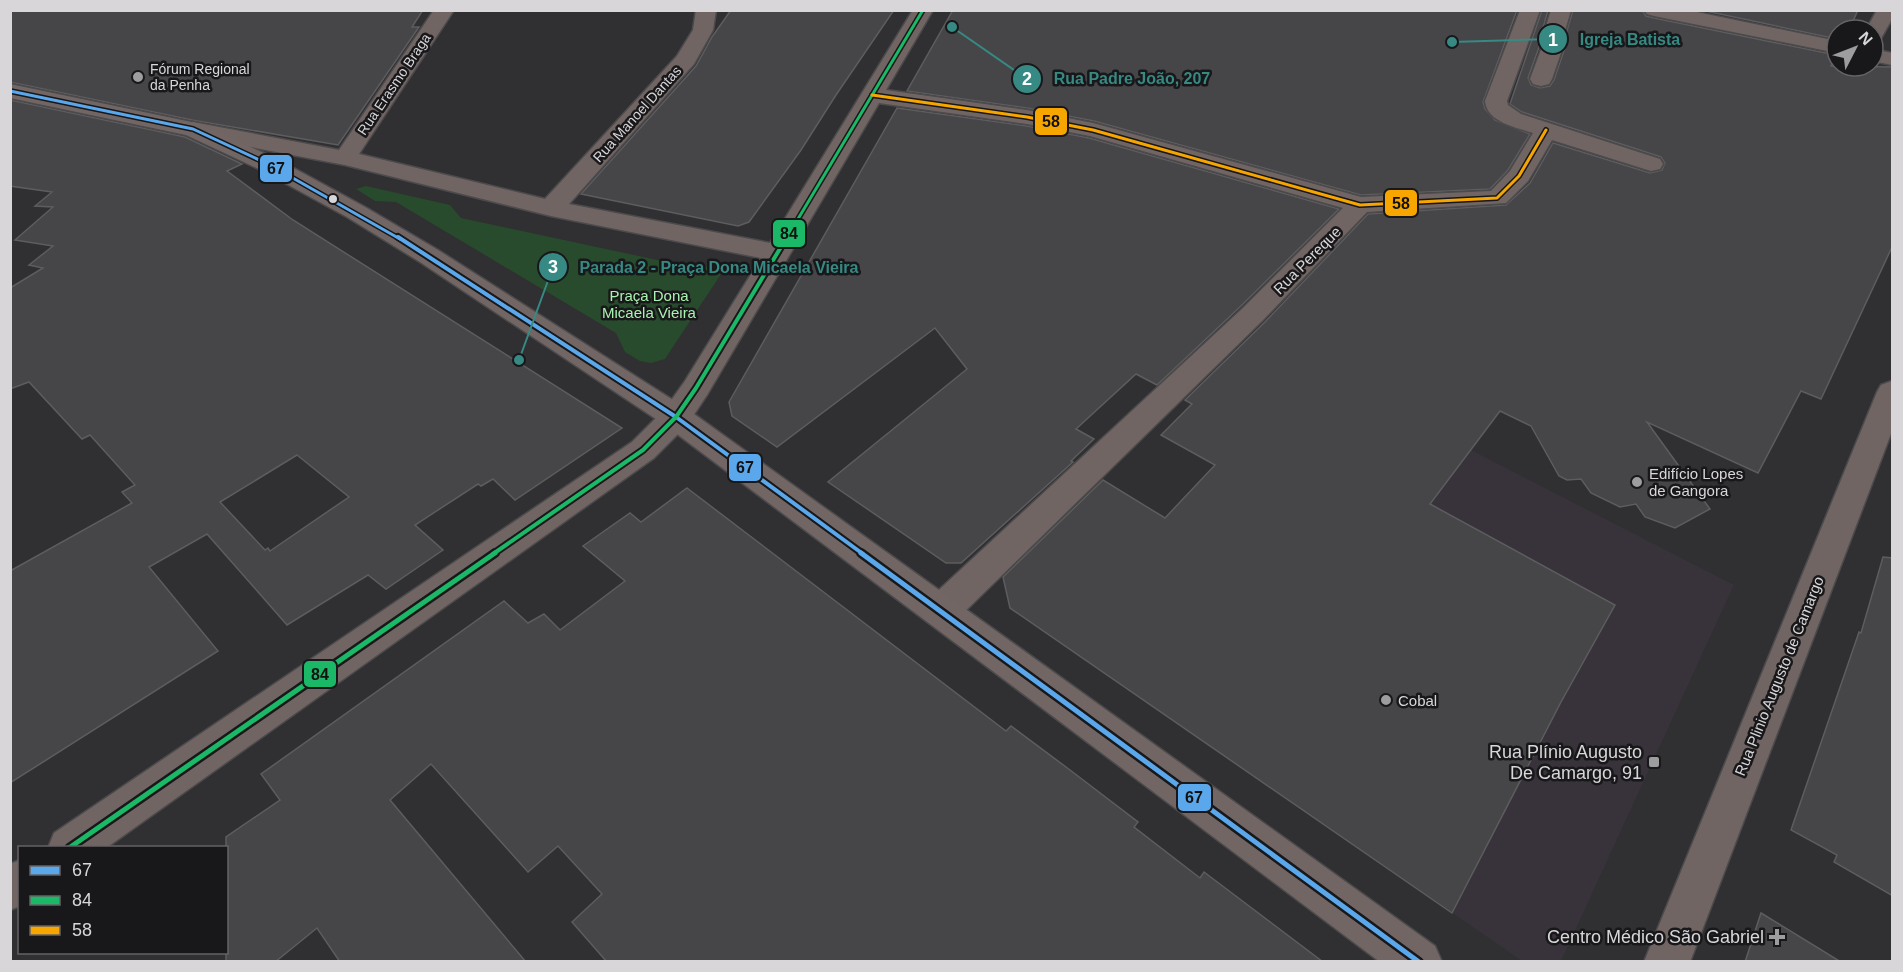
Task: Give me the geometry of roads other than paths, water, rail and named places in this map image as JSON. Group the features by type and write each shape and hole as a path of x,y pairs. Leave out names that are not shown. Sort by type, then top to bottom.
{"main road":[{"path":"10,91 193,129 270,165 356,212 546,331 676,417 1419,962"}],"street":[{"name":"Rua Erasmo Braga","path":"345,158 444,10"},
{"name":"Rua Manoel Dantas","path":"551,208 686,59 703,30 706,10"},
{"path":"72,846 596,485 643,450 676,417 923,10"},
{"path":"1530,10 1496,101 1497,108 1505,115 1546,130 1651,164"},
{"path":"1541,79 1556,38 1553,36 1561,10"},
{"path":"1654,10 1825,46"},
{"path":"872,95 1027,117 1093,130 1360,205 1497,198 1508,191 1546,130"},
{"path":"193,129 345,158 551,208 777,253"},
{"name":"Rua Pereque","path":"941,611 1253,315 1360,205"},
{"name":"Rua Plinio Augusto de Camargo","path":"1667,962 1893,392"}],"place":[{"name":"Rua Padre João, 207","path":"952,27"},
{"name":"Igreja Batista","path":"1452,42"},
{"name":"Fórum Regional da Penha","path":"138,77"},
{"name":"Parada 2 - Praça Dona Micaela Vieira","path":"519,360"},
{"name":"Edifício Lopes de Gangora","path":"1637,482"},
{"name":"Cobal","path":"1386,700"},
{"name":"Rua Plínio Augusto De Camargo, 91","path":"1654,762"},
{"name":"Centro Médico São Gabriel","path":"1777,937"}],"park label":[{"name":"Praça Dona Micaela Vieira","path":"649,304"}]}
